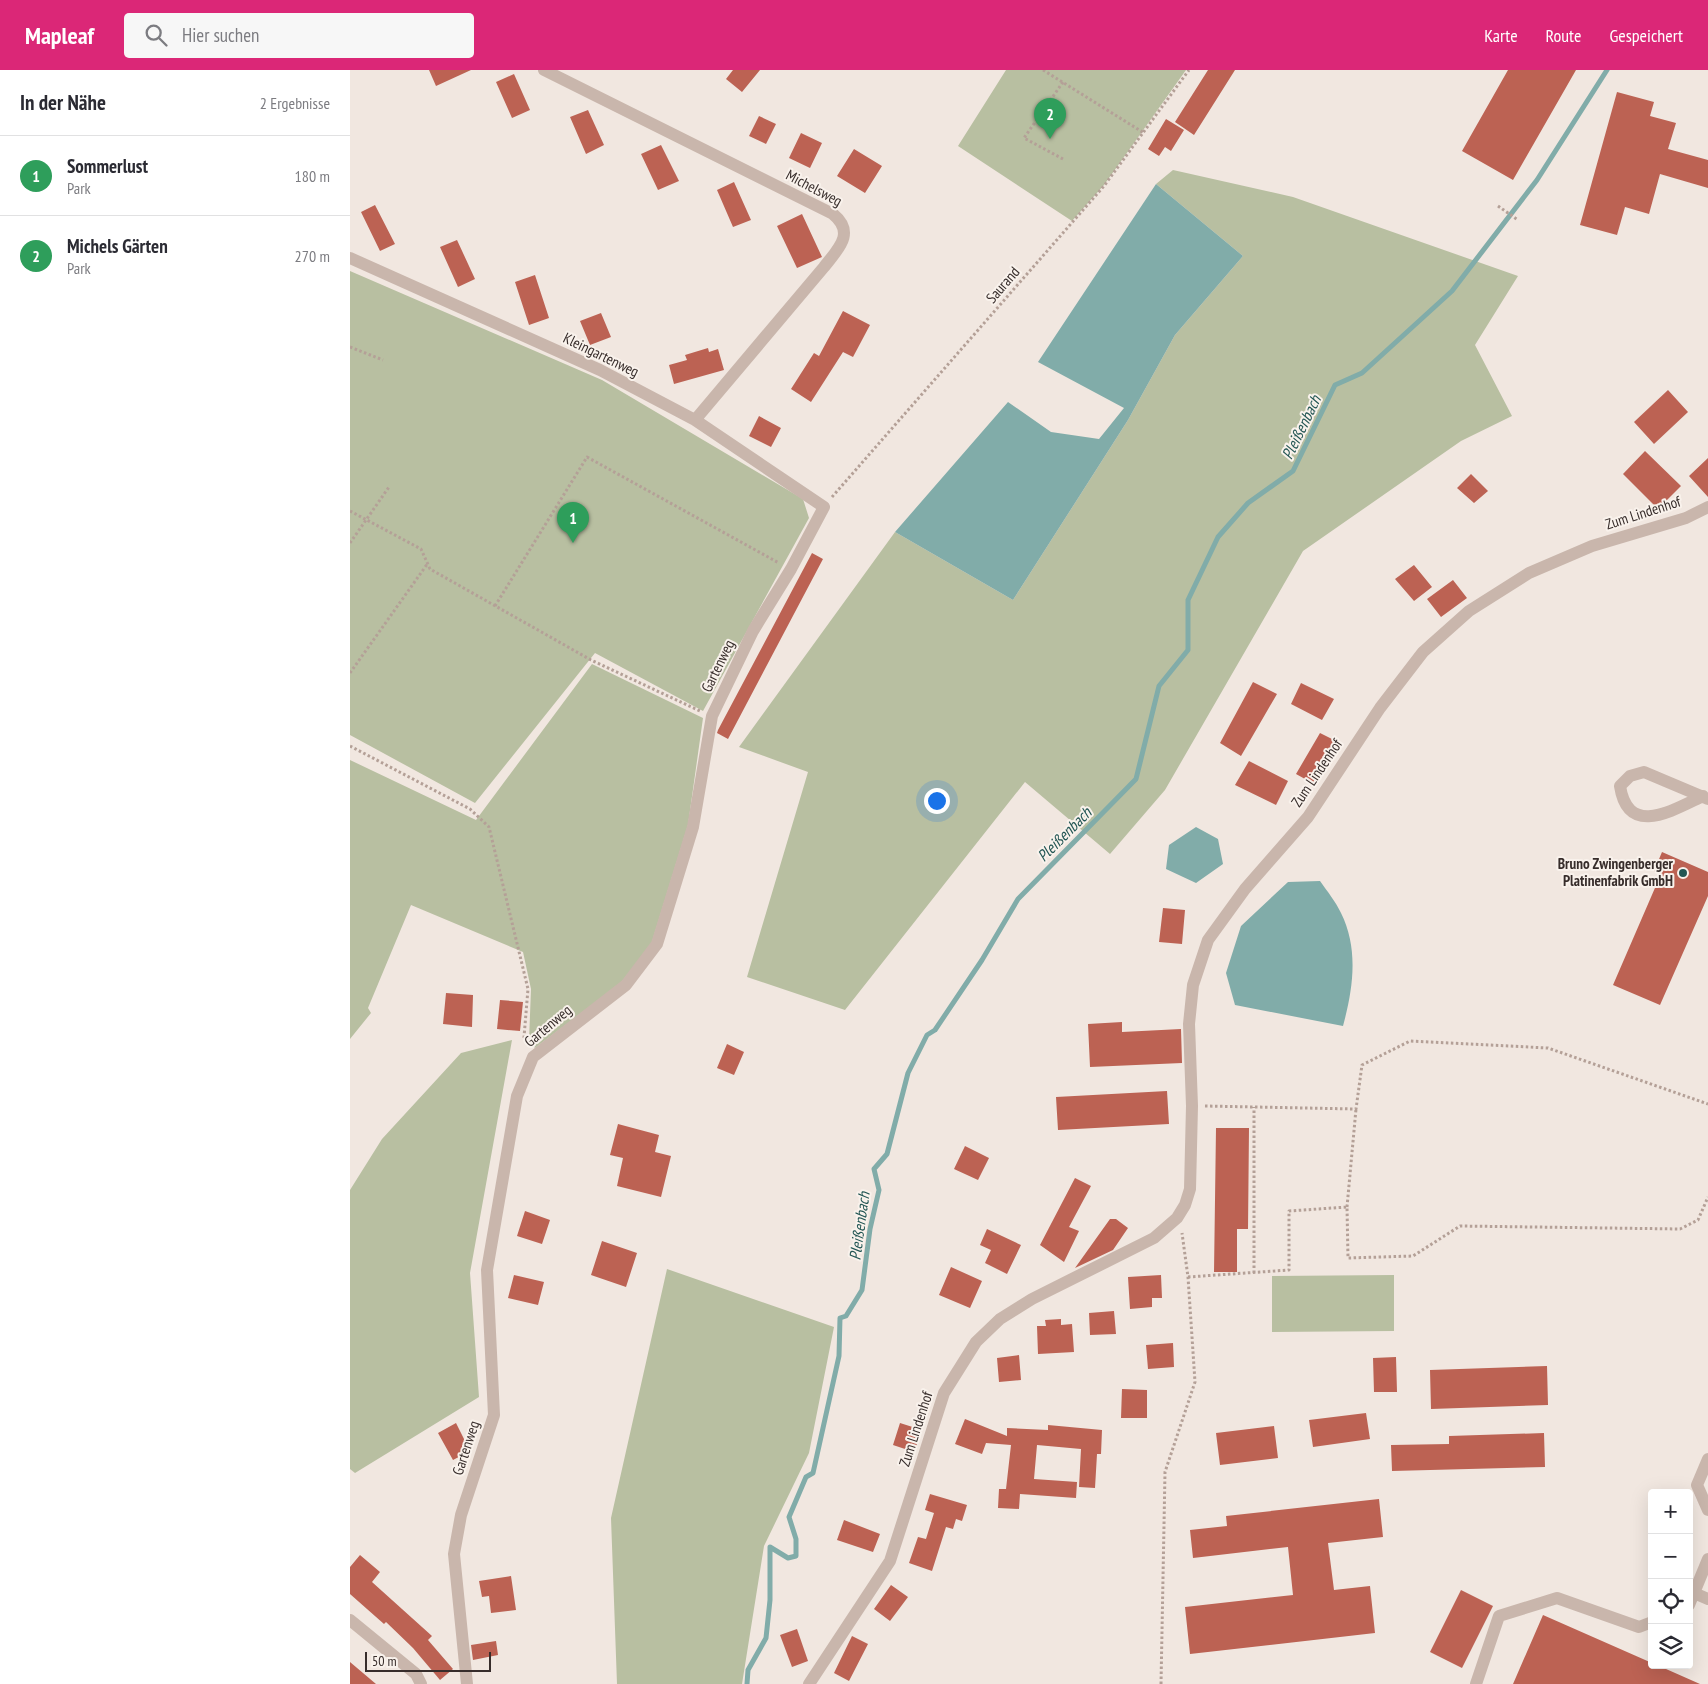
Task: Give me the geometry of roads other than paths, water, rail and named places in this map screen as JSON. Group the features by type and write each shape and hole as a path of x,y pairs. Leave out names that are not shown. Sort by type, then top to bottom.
{"street":[{"name":"Michelsweg","path":"544,70 833,214 844,226 845,233 842,242 824,267 695,420"},
{"name":"Kleingartenweg","path":"350,258 600,370 695,420 824,507"},
{"name":"Gartenweg","path":"466,1684 454,1554 461,1515 494,1416 486,1270 517,1096 533,1057 626,985 656,944 693,827 712,716 753,631 791,569 824,507"},
{"name":"Zum Lindenhof","path":"809,1684 890,1561 944,1392 976,1342 1000,1319 1032,1299 1154,1238 1177,1218 1185,1205 1190,1189 1192,1106 1189,1024 1194,985 1208,940 1245,889 1308,817 1380,708 1423,652 1468,611 1529,573 1592,546 1686,518 1708,507"},
{"path":"1644,772 1705,798 1665,813 1648,817 1633,814 1622,801 1620,786 1630,776 1644,772"},
{"path":"1708,1460 1697,1485 1708,1510"},
{"path":"1693,1596 1708,1559"},
{"path":"1476,1684 1499,1616 1557,1598 1639,1627 1648,1624"},
{"path":"1693,1599 1708,1599"},
{"path":"350,1620 416,1674 421,1684"}],"water":[{"path":"1156,184 1243,256 1175,335 1128,420 1013,600 895,532 1008,402 1051,432 1099,439 1124,408 1038,362"},
{"path":"1196,827 1218,839 1223,864 1196,883 1166,869 1169,845"},
{"path":"1320,881 1339,909 1347,927 1350,941 1352,983 1343,1026 1235,1005 1226,973 1241,926 1288,882"}],"waterway":[{"name":"Pleißenbach","path":"747,1684 748,1670 766,1638 770,1600 770,1547 788,1558 796,1556 796,1539 789,1517 806,1477 813,1473 839,1356 840,1318 846,1316 862,1290 870,1229 879,1190 874,1169 887,1154 908,1073 927,1035 935,1030 982,960 1018,899 1136,779 1159,686 1188,650 1188,600 1218,537 1248,503 1293,471 1335,385 1362,373 1452,291 1537,180 1607,70"}],"place":[{"name":"Michels Gärten","path":"1050,139"},
{"name":"Sommerlust","path":"573,543"},
{"name":"Bruno Zwingenberger Platinenfabrik GmbH","path":"1683,873"}]}
